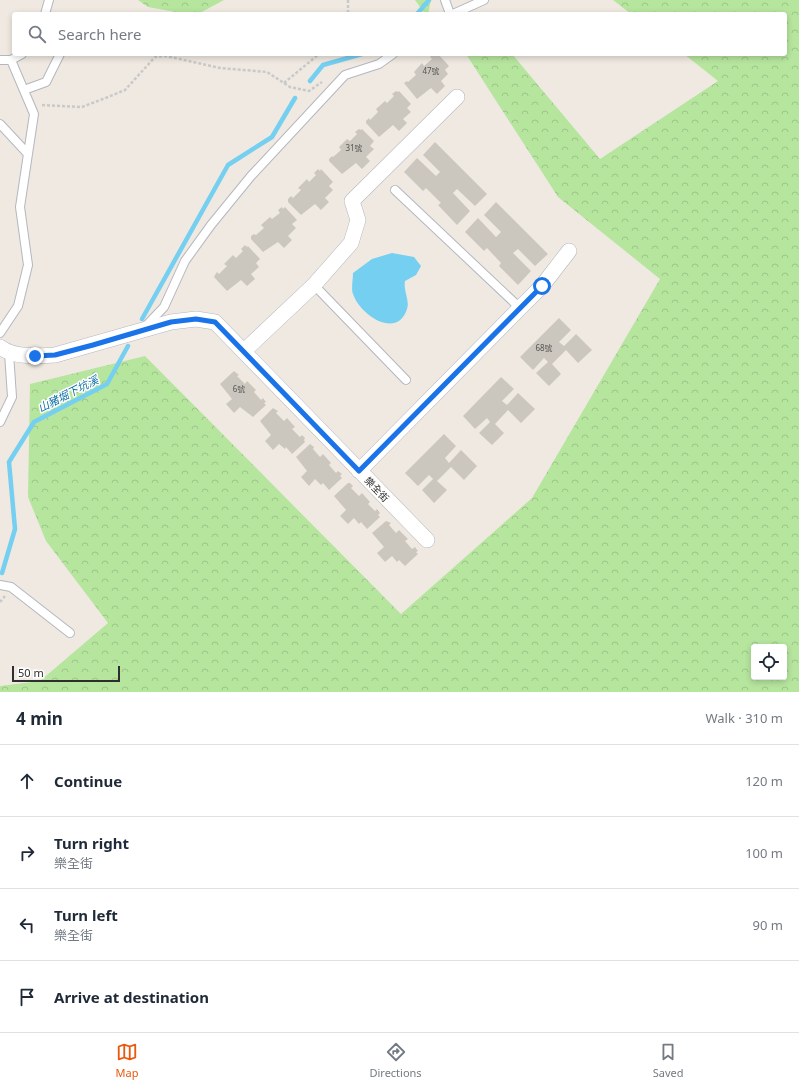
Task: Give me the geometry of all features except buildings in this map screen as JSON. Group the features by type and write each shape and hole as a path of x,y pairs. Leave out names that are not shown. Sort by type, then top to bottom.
{"street":[{"path":"244,351 314,284 351,243 358,220 352,201 457,97"},
{"path":"359,471 542,286 569,250"},
{"name":"樂全街","path":"4,350 35,356 55,355 178,321 196,319 215,322 427,540"}],"lane":[{"path":"46,12 49,0"},
{"path":"445,0 451,12"},
{"path":"457,12 484,0"},
{"path":"0,60 11,60 18,56"},
{"path":"24,90 46,82 59,56"},
{"path":"140,331 164,307 186,261 211,225 251,176 281,143 345,76 379,64 390,56"},
{"path":"0,333 18,306 28,265 20,207 34,114 11,60"},
{"path":"0,124 28,154"},
{"path":"395,190 520,308"},
{"path":"314,284 406,380"},
{"path":"0,422 12,397 4,350"},
{"path":"0,585 11,587 70,633"}],"path":[{"path":"348,0 348,12"},
{"path":"30,104 82,107 102,100 125,90 155,57 166,56 220,68 267,72 290,87 309,91 325,81"},
{"path":"284,83 317,56"}],"green space":[{"path":"138,0 224,0 202,12 175,12 148,7"},
{"path":"415,0 431,0 428,12 424,12"},
{"path":"613,0 799,0 799,692 0,692 0,686 40,681 108,623 46,541 28,497 30,384 145,356 401,614 532,498 660,279 558,197 467,56 514,56 600,159 718,81 687,56 787,56 787,12 628,12"}],"water":[{"path":"392,253 414,257 421,266 416,275 405,281 408,306 402,318 395,323 387,323 379,321 363,310 353,294 352,284 353,273 372,259"}],"waterway":[{"name":"山豬堀下坑溪","path":"419,12 429,0"},
{"name":"山豬堀下坑溪","path":"310,81 323,65 355,56"},
{"name":"山豬堀下坑溪","path":"142,319 228,165 272,137 295,98"},
{"name":"山豬堀下坑溪","path":"2,573 15,529 9,462 34,422 107,384 128,346"}],"route":[{"path":"35,356 55,355 171,322 196,319 215,322 359,471 542,286"}]}
